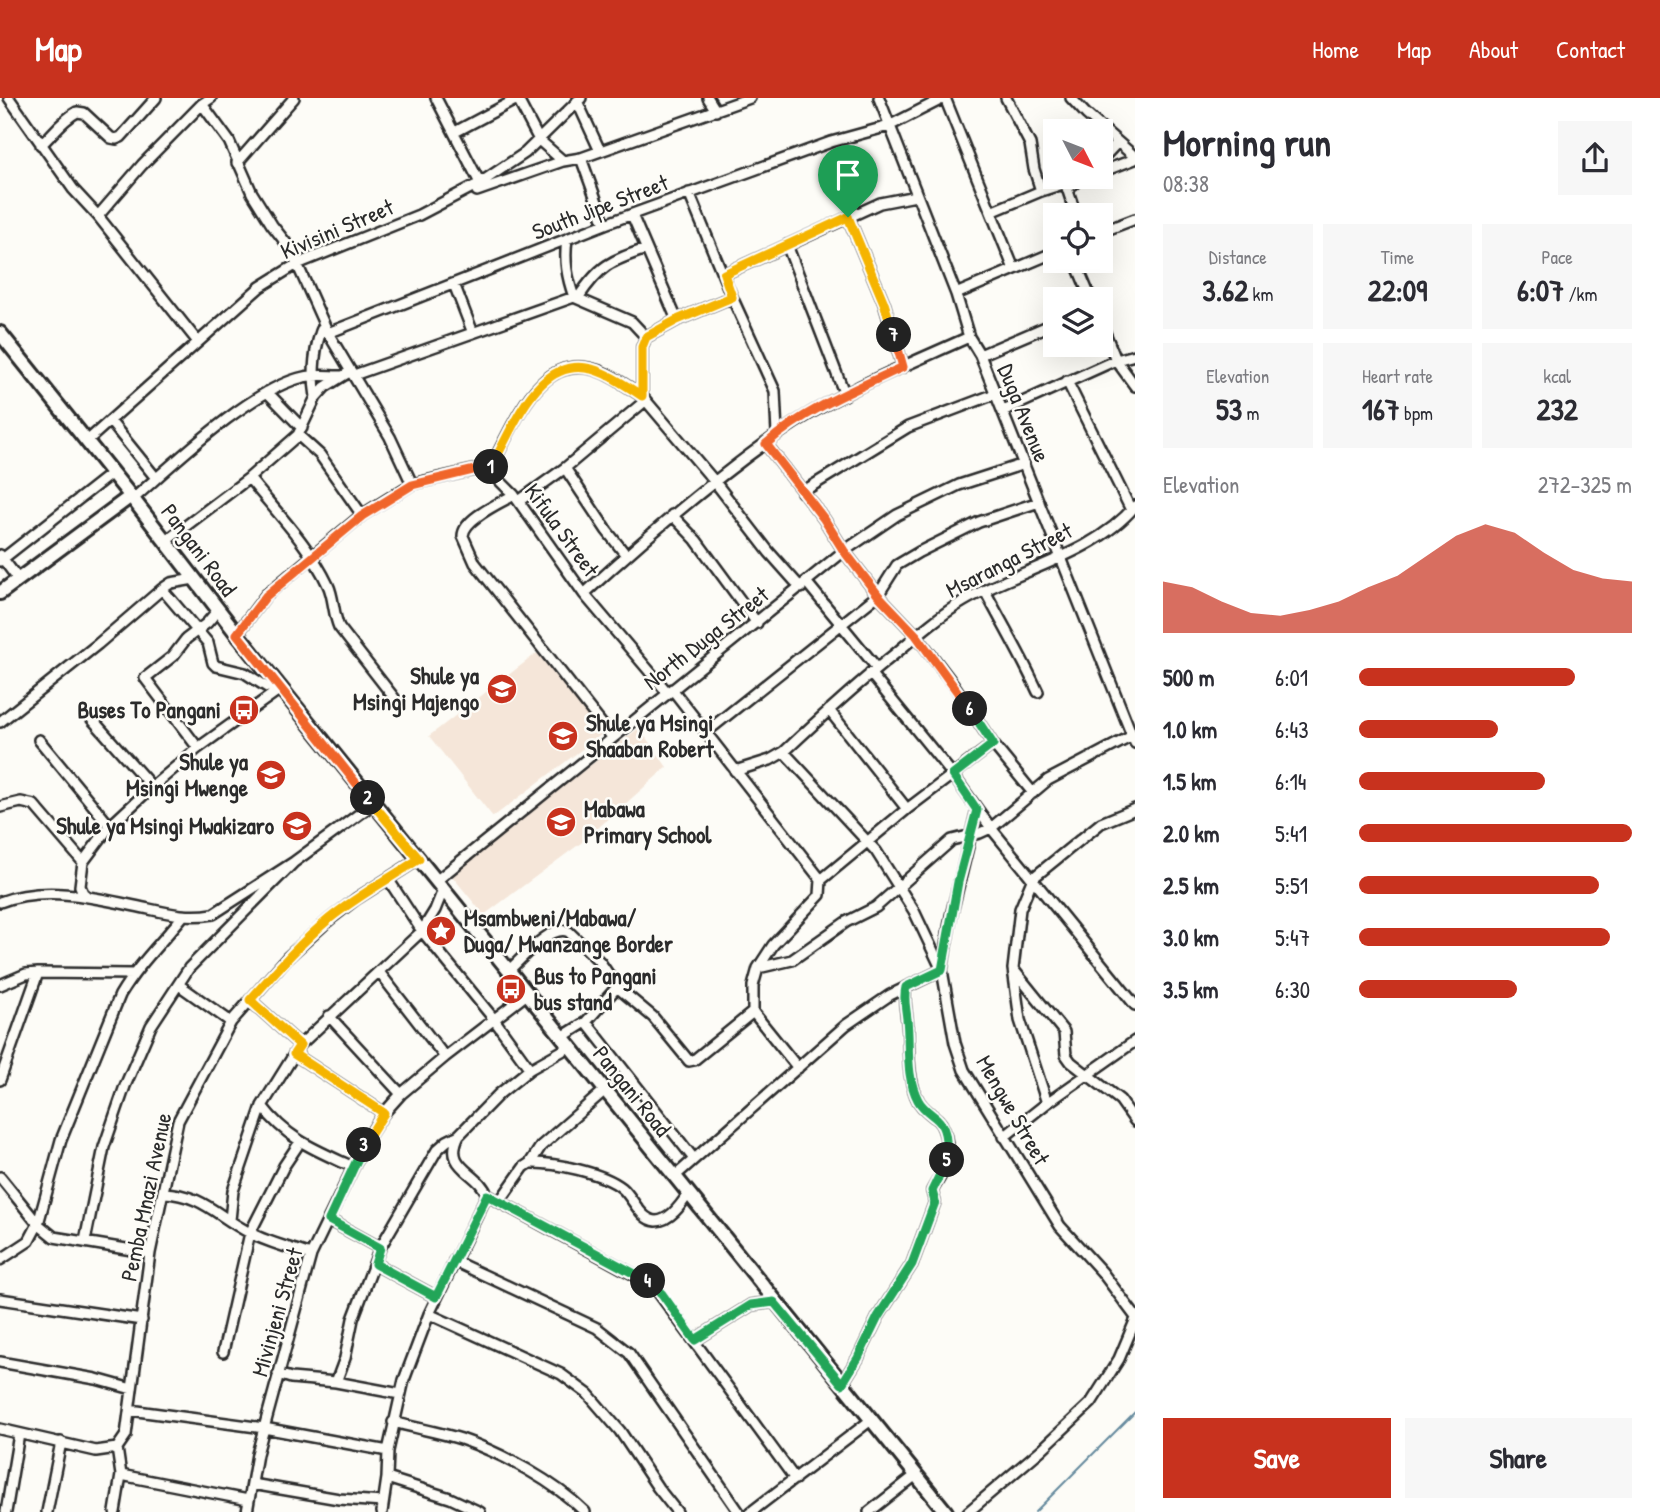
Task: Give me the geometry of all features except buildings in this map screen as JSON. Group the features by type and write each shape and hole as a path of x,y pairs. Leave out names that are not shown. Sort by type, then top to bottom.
{"main road":[{"name":"Pangani Road","path":"0,333 112,472 280,689 946,1512"},
{"path":"0,593 16,575 132,498"}],"street":[{"path":"9,98 72,189 98,216 198,342"},
{"path":"41,145 77,112 84,113 111,138 121,137 156,98"},
{"path":"98,216 142,166 211,98"},
{"path":"237,163 294,98"},
{"path":"436,98 480,183"},
{"path":"455,132 517,98 539,141 563,161"},
{"path":"708,98 716,111"},
{"path":"446,203 497,183 563,161 581,158 750,98"},
{"name":"Duga Avenue","path":"879,98 956,294 969,337 980,355 1003,411 1134,739"},
{"path":"945,98 1014,269"},
{"name":"South Jipe Street","path":"326,328 454,284 605,224 831,142 889,126 945,98"},
{"path":"1006,98 1030,144 1041,191"},
{"path":"1072,98 1135,158 1113,167"},
{"path":"579,100 600,151"},
{"name":"Kivisini Street","path":"87,441 260,287 298,264 446,203 525,153 579,100"},
{"path":"202,104 229,141 237,163 265,215 290,248 326,328 390,437 412,485"},
{"path":"1113,147 1118,142"},
{"path":"581,158 605,224"},
{"path":"991,212 1047,189"},
{"path":"689,193 775,391 777,434"},
{"path":"724,274 880,203 916,195"},
{"path":"632,215 677,320"},
{"path":"848,217 884,303 903,367"},
{"path":"1113,227 1135,219"},
{"path":"567,239 566,273 576,298 632,322 646,337"},
{"path":"787,245 845,395"},
{"path":"132,498 220,425 267,391 292,380 314,375 342,376 353,373 576,298 603,267 617,259 646,250"},
{"path":"956,294 1043,257"},
{"path":"454,284 473,333"},
{"path":"644,398 642,347 646,337 677,320 732,297"},
{"path":"316,397 314,375 319,335 326,328"},
{"path":"980,355 1043,328"},
{"path":"584,594 672,515 777,434 845,395 969,337"},
{"path":"1113,353 1135,386"},
{"path":"1003,411 1116,360 1135,355"},
{"path":"237,634 266,596 362,516 412,485 478,469 489,470 530,396 547,377 567,368 584,368 604,373 644,398 715,482 769,552 841,625 977,810 1135,1005"},
{"path":"166,541 249,478 300,432 316,397 325,387 342,376"},
{"path":"1067,381 1133,508"},
{"path":"267,391 320,455 362,516"},
{"path":"802,492 908,428 995,394"},
{"path":"612,737 475,563 463,536 466,527 480,515 517,498 565,468 644,398"},
{"path":"110,421 156,478"},
{"path":"766,444 878,595 916,635 954,685 993,744 1033,793"},
{"name":"North Duga Street","path":"440,886 612,737 844,551 897,515 959,485 1024,464"},
{"path":"565,468 626,555"},
{"name":"Kifula Street","path":"489,470 517,498 584,594 705,733 821,880"},
{"path":"16,575 2,559 112,472"},
{"path":"249,478 312,558 330,588 334,616 339,627 395,699"},
{"path":"705,733 878,595 897,565 979,522 1039,502"},
{"name":"Msaranga Street","path":"735,771 771,760 784,752 874,670 916,635 964,601 1062,557 1107,530 1133,508"},
{"path":"672,515 696,540 757,623"},
{"path":"0,722 162,589 171,583 194,579"},
{"path":"162,589 208,643 216,666 245,673 267,687 280,689"},
{"path":"985,591 1018,649 1038,692"},
{"path":"198,748 145,678 173,656 186,639 207,623 218,610"},
{"path":"89,897 83,893 80,886 83,862 110,827 198,748 280,689"},
{"path":"829,710 907,809"},
{"path":"92,718 152,787"},
{"path":"758,968 792,960 846,922 864,915 952,840 991,828 1058,773 1134,739"},
{"path":"39,740 110,827"},
{"path":"798,1068 753,1012 753,986 758,968 773,945 820,895 821,880 907,809 993,744"},
{"path":"674,1177 869,1009 942,970 900,887 868,841 784,752"},
{"path":"0,807 21,802 34,805 83,862"},
{"path":"0,902 13,897 57,893 183,916 213,914 295,862 373,804"},
{"path":"1047,1103 1020,1020 1013,969 1020,909 1033,878 1101,823 1135,809"},
{"name":"Mengwe Street","path":"977,810 951,916 942,970 955,1043 964,1070 1060,1226 1102,1272 1135,1319"},
{"name":"Pemba Mnazi Avenue","path":"115,1512 121,1475 117,1448 126,1435 150,1253 178,1121 231,1022 287,958 356,899 419,859"},
{"path":"85,1241 104,1147 125,1086 151,1026 189,968 295,862"},
{"path":"388,879 422,931 493,1018 530,1069"},
{"path":"230,1220 233,1191 262,1106 294,1054 329,1016 422,931 435,910 440,886"},
{"path":"0,1260 29,1241 38,1224 61,1140 107,1023 132,974 155,952 183,916"},
{"path":"508,971 544,938 563,929 576,937 600,962 617,987 653,1017 688,1060 694,1060 753,1012"},
{"path":"1013,969 1065,1032 1066,1055 1120,1100 1135,1121"},
{"path":"379,972 444,1056"},
{"path":"0,985 26,974 38,973 132,974"},
{"path":"0,1080 2,1063 38,973"},
{"path":"179,985 231,1022"},
{"path":"336,1382 345,1358 353,1319 380,1248 437,1150 459,1135 499,1094 565,1042 617,987"},
{"path":"842,1384 878,1317 912,1264 935,1202 932,1191 946,1166 944,1129 937,1119 922,1107 911,1078 904,998 906,987"},
{"name":"Mivinjeni Street","path":"247,1512 264,1429 311,1255 367,1139 384,1113 401,1094 444,1056 527,994"},
{"path":"250,1000 300,1045"},
{"path":"329,1016 401,1094"},
{"path":"586,1022 694,1159"},
{"path":"1004,1137 1135,1041"},
{"path":"294,1054 384,1113"},
{"path":"499,1200 541,1146 605,1090"},
{"path":"262,1106 276,1125 300,1142 354,1167"},
{"path":"459,1135 454,1149 456,1159 487,1195 653,1284 795,1479"},
{"path":"223,1352 250,1233 284,1166 300,1142"},
{"path":"530,1163 556,1163 612,1181 624,1189 643,1215 653,1221 661,1220 674,1212 688,1194"},
{"path":"0,1177 38,1224 54,1237 150,1253"},
{"path":"163,1193 182,1194 201,1202 250,1233 311,1255"},
{"path":"252,1484 382,1507 388,1451 400,1394 436,1297 487,1195"},
{"path":"329,1220 380,1248"},
{"path":"454,1261 597,1328 629,1353 739,1512"},
{"path":"375,1264 436,1297"},
{"path":"0,1299 142,1320"},
{"path":"695,1340 751,1305 774,1302"},
{"path":"429,1314 561,1374 588,1394 620,1431 677,1512"},
{"path":"968,1512 1091,1403 1119,1359 1135,1319"},
{"path":"0,1362 96,1379 132,1389"},
{"path":"278,1374 400,1394"},
{"path":"130,1410 264,1429 388,1451"},
{"path":"751,1512 871,1420"},
{"path":"393,1422 462,1439 487,1450 542,1478 586,1512"},
{"path":"0,1429 96,1451 117,1448"},
{"path":"6,1512 19,1434"},
{"path":"47,1512 61,1442"},
{"path":"121,1475 248,1500"},
{"path":"869,1512 916,1475"},
{"path":"387,1478 450,1498 480,1512"}],"shaded area":[{"path":"537,653 602,734 493,817 429,736"},
{"name":"Mabawa Primary School","path":"639,728 667,767 581,843 484,915 452,876"}],"waterway":[{"path":"1035,1512 1135,1412"}],"place":[{"name":"Shule ya Msingi Majengo","path":"502,689"},
{"name":"Buses To Pangani","path":"244,710"},
{"name":"Shule ya Msingi Shaaban Robert","path":"563,736"},
{"name":"Shule ya Msingi Mwenge","path":"271,775"},
{"name":"Mabawa Primary School","path":"561,822"},
{"name":"Shule ya Msingi Mwakizaro","path":"297,826"},
{"name":"Msambweni/Mabawa/ Duga/ Mwanzange Border","path":"441,931"},
{"name":"Bus to Pangani bus stand","path":"511,989"}],"route":[{"path":"848,217 884,303 903,367 845,395 777,434 766,444 878,595 916,635 954,685 993,744 953,775 977,810 958,882 942,970 906,987 904,998 911,1078 922,1107 942,1124 944,1129 946,1166 937,1177 932,1191 935,1202 912,1264 878,1317 842,1384 774,1302 751,1305 695,1340 653,1284 487,1195 436,1297 375,1264 380,1248 329,1220 367,1139 384,1113 294,1054 300,1045 250,1000 287,958 329,920 356,899 419,859 237,634 266,596 362,516 412,485 478,469 489,470 530,396 547,377 567,368 584,368 604,373 642,396 642,347 646,337 677,320 732,297 724,274 848,217"}]}
